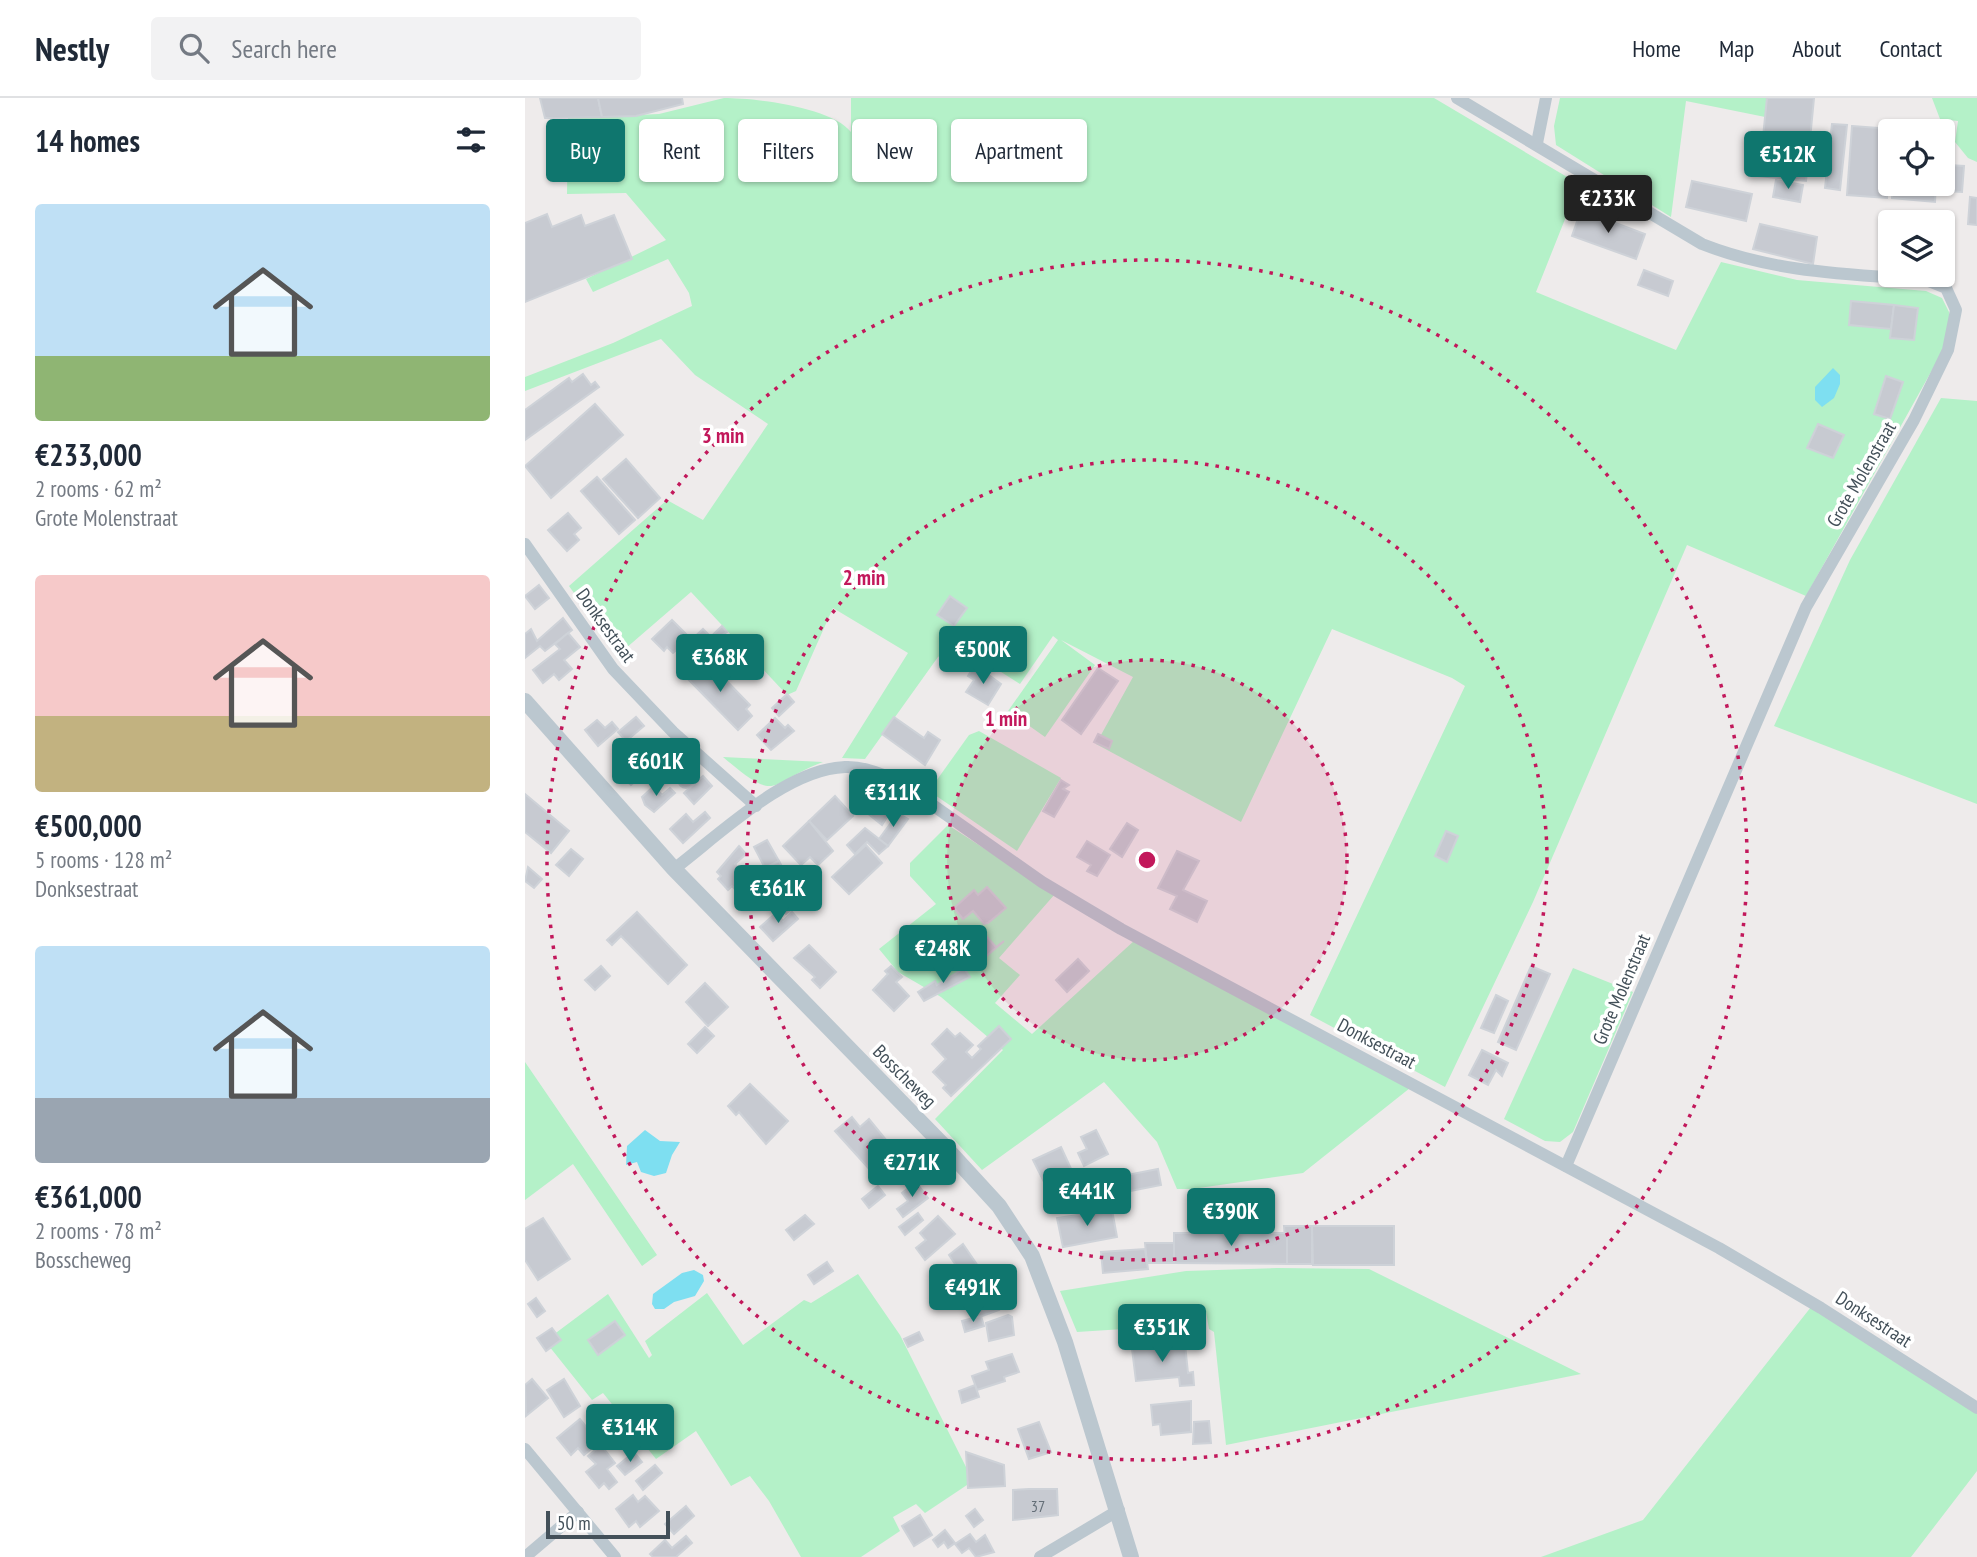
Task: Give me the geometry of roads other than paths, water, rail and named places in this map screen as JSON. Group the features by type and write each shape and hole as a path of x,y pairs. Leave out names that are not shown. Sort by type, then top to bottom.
{"street":[{"name":"Grote Molenstraat","path":"1457,98 1537,143 1702,244 1742,260 1788,270 1926,280 1946,288 1956,310 1948,350 1914,420 1806,607 1566,1166"},
{"path":"1537,143 1546,98"},
{"name":"Donksestraat","path":"525,544 613,669 673,732 756,806"},
{"name":"Bosscheweg","path":"525,701 674,869 999,1206 1031,1256 1065,1342 1119,1510 1131,1557"},
{"name":"Donksestraat","path":"674,869 756,806 822,770 858,768 897,780 1033,875 1121,929 1566,1166 1798,1294 1977,1408"},
{"path":"525,1449 615,1557"},
{"path":"1040,1557 1119,1510"},
{"path":"525,1557 578,1511"}],"water":[{"path":"1833,368 1840,375 1840,384 1834,398 1822,407 1815,400 1815,387"},
{"path":"645,1130 660,1141 680,1142 666,1173 654,1176 641,1172 637,1162 626,1165 627,1146"},
{"path":"694,1270 703,1275 704,1281 695,1296 674,1302 664,1309 655,1309 652,1304 653,1294 682,1273"}]}
